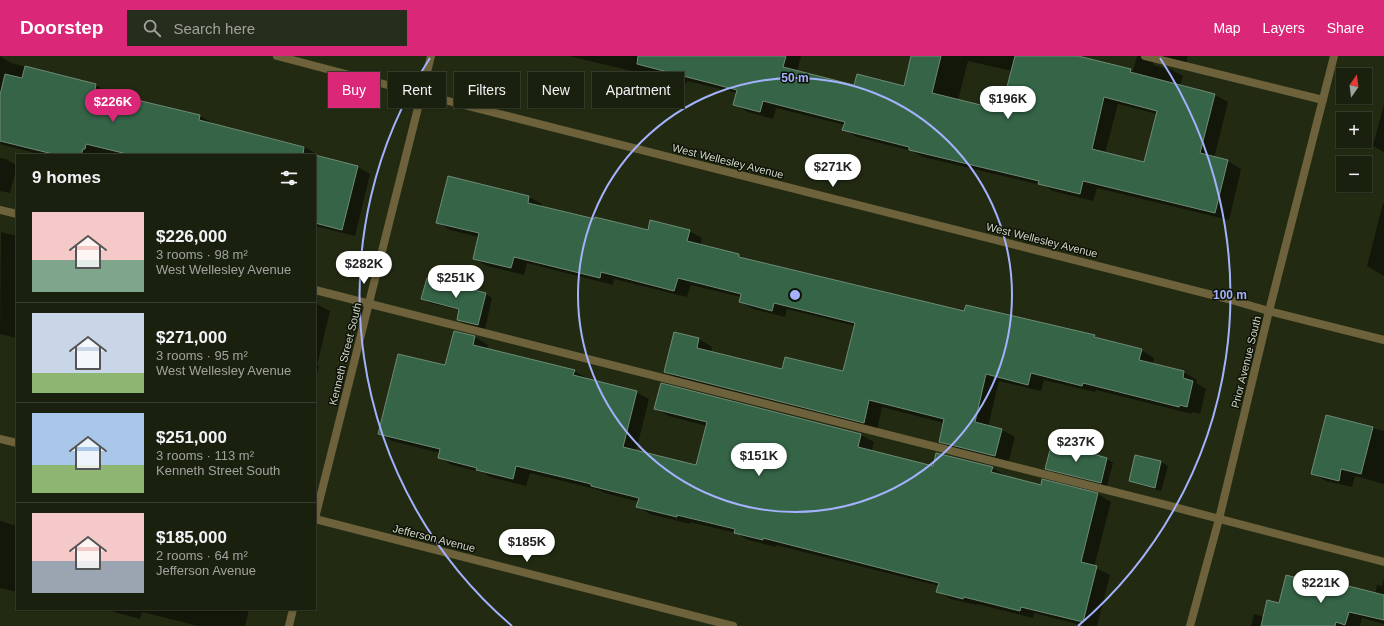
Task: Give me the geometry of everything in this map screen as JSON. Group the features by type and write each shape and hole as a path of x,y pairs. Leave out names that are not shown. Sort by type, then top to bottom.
{"street":[{"name":"West Wellesley Avenue","path":"277,56 388,85"},
{"name":"Kenneth Street South","path":"427,72 431,56"},
{"path":"1145,56 1323,100"},
{"name":"Prior Avenue South","path":"1190,626 1219,519 1334,56"},
{"name":"West Wellesley Avenue","path":"446,100 1384,340"},
{"name":"Kenneth Street South","path":"316,514 419,108"},
{"path":"0,210 16,214"},
{"path":"316,290 1384,562"},
{"path":"0,439 16,443"},
{"name":"Jefferson Avenue","path":"316,518 733,626"},
{"path":"289,626 293,610"}],"building":[{"path":"638,56 786,56 783,67 854,85 857,74 904,86 911,56 941,56 932,93 1001,110 1015,56 1078,56 1131,69 1130,72 1215,94 1200,153 1228,160 1215,213 1083,181 1080,194 1038,184 1039,181 909,150 909,147 842,130 845,122 763,101 760,112 733,105 737,90 684,76 684,72 668,72 637,64","holes":["1104,97 1157,111 1144,162 1092,149"]},
{"path":"25,66 96,84 95,90 200,115 199,120 304,147 303,154 127,154 86,144 85,149 83,149 81,154 53,154 0,141 0,95 5,74 22,78"},
{"path":"316,155 358,166 342,230 316,223"},
{"path":"448,176 529,196 528,203 595,219 595,217 648,230 650,220 690,230 687,241 739,254 739,257 964,311 966,305 1095,335 1094,337 1142,349 1139,360 1184,371 1183,378 1193,381 1187,407 1180,405 1179,407 1083,383 1082,386 1031,373 1028,385 986,374 975,422 1002,429 995,456 939,442 944,419 869,400 864,423 664,372 674,332 699,338 697,348 782,369 785,357 843,371 855,323 774,303 772,311 739,302 741,294 678,278 674,291 601,272 600,278 514,257 511,268 473,259 479,233 436,223"},
{"path":"427,278 486,293 478,325 457,320 459,309 421,299"},
{"path":"454,331 475,336 473,345 575,370 573,375 637,391 623,447 696,465 707,422 654,409 661,383 861,434 858,447 933,466 936,453 993,467 991,472 1041,485 1042,479 1098,493 1081,562 1097,566 1083,622 1021,607 1020,611 964,597 963,599 936,592 939,583 763,538 763,540 734,533 735,529 636,507 639,498 591,486 591,484 516,466 513,479 476,470 477,468 438,458 440,449 378,434 398,354 445,365"},
{"path":"1326,415 1373,427 1361,474 1341,469 1339,481 1311,474"},
{"path":"1052,442 1107,458 1101,483 1045,469"},
{"path":"1135,455 1161,461 1155,488 1129,481"},
{"path":"1286,575 1320,584 1321,579 1384,595 1384,620 1349,612 1345,625 1336,622 1335,626 1261,626 1267,600 1279,603"}]}
